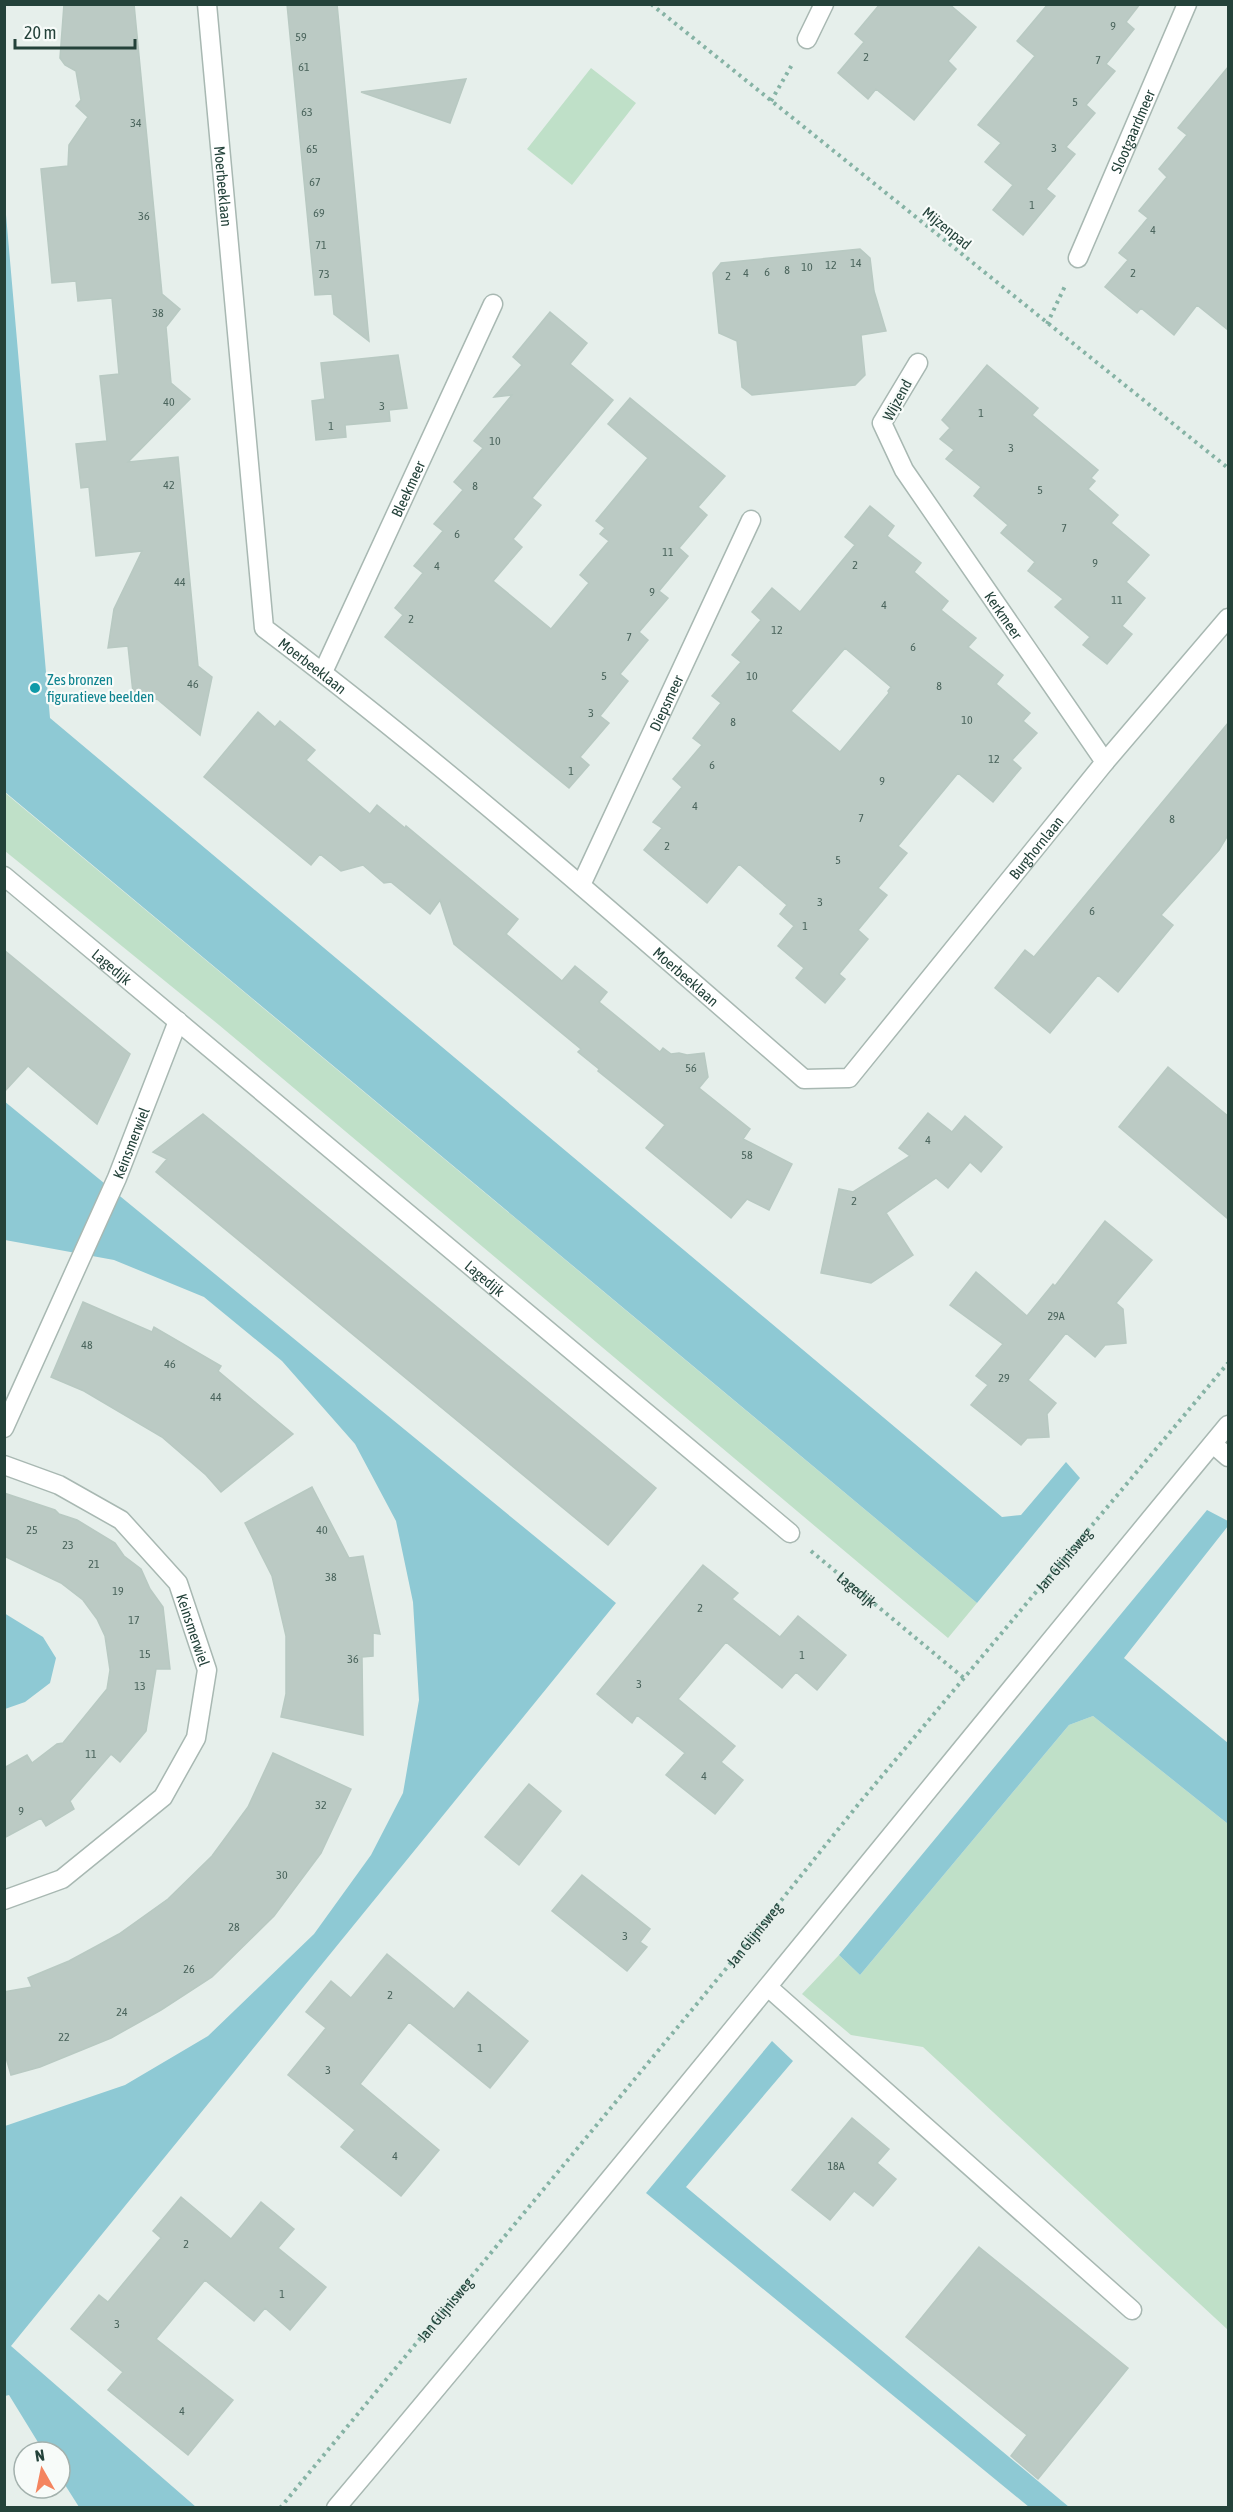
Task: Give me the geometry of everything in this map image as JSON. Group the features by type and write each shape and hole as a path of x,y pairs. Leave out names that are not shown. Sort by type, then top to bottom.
{"street":[{"name":"Moerbeeklaan","path":"207,4 264,628 323,672 581,885 804,1079 849,1078"},
{"path":"807,39 824,4"},
{"name":"Slootgaardmeer","path":"1078,258 1187,4"},
{"name":"Bleekmeer","path":"323,672 493,304"},
{"name":"Wijzend","path":"904,470 882,423 918,363"},
{"name":"Kerkmeer","path":"904,470 1105,762"},
{"name":"Diepsmeer","path":"581,885 751,520"},
{"name":"Burghornlaan","path":"849,1078 1105,762 1228,618"},
{"name":"Lagedijk","path":"4,876 790,1533"},
{"name":"Keinsmerwiel","path":"4,1428 117,1178 178,1021"},
{"path":"336,2508 768,1987 1228,1425"},
{"path":"1213,1444 1228,1457"},
{"name":"Keinsmerwiel","path":"4,1465 59,1485 121,1520 178,1583 207,1670 196,1738 163,1797 63,1879 4,1900"},
{"path":"768,1987 1132,2310"}],"path":[{"name":"Mijzenpad","path":"651,4 1228,468"},
{"path":"771,101 807,39"},
{"path":"1047,324 1078,258"},
{"name":"Jan Glijnisweg","path":"280,2508 734,1959 861,1801 1228,1363"},
{"name":"Lagedijk","path":"790,1533 965,1679"}],"green space":[{"path":"591,68 636,103 572,185 527,149"},
{"path":"4,792 977,1603 948,1638 219,1025 5,851"},
{"path":"1093,1716 1228,1824 1228,2330 923,2047 851,2035 802,1994 839,1955 860,1975 1069,1725"}],"water":[{"path":"4,192 50,718 1002,1517 1021,1515 1066,1462 1080,1478 977,1603 5,792"},
{"path":"4,1101 616,1603 11,2346 196,2507 79,2507 72,2496 72,2440 37,2440 9,2395 5,2396 5,2126 125,2085 208,2036 314,1934 371,1855 403,1793 419,1700 413,1602 396,1521 355,1444 282,1361 204,1297 114,1260 5,1240"},
{"path":"1207,1510 1228,1521 1228,1526 1124,1658 1228,1743 1228,1824 1093,1716 1069,1725 860,1975 839,1955"},
{"path":"4,1613 43,1637 56,1658 50,1683 25,1702 5,1709"},
{"path":"772,2041 793,2061 686,2187 1069,2507 1029,2507 646,2193"}],"building":[{"path":"64,4 134,4 162,294 180,309 166,327 171,383 190,399 128,462 178,457 198,666 212,677 200,735 157,699 134,702 128,646 108,648 114,609 142,551 96,556 89,487 81,488 76,444 107,441 100,376 119,374 112,298 78,301 76,281 52,283 41,169 68,166 69,145 88,117 76,106 81,100 76,71 65,65 60,58"},
{"path":"287,4 337,4 369,341 334,314 332,294 315,295"},
{"path":"880,4 949,4 976,27 948,61 956,69 914,120 876,89 868,99 838,73 864,42 855,34"},
{"path":"1048,4 1140,4 1126,22 1134,29 1106,64 1115,71 1086,105 1095,113 1066,147 1075,154 1046,189 1055,196 1023,235 993,210 1013,185 985,162 1001,143 978,125 1035,56 1017,41"},
{"path":"1228,67 1228,330 1197,305 1174,335 1141,308 1137,313 1105,287 1128,260 1119,253 1148,218 1139,211 1167,177 1159,169 1187,135 1178,128"},
{"path":"466,79 450,123 361,92"},
{"path":"860,249 870,258 874,291 886,331 861,335 865,375 855,385 752,395 742,387 737,341 719,333 713,273 721,263"},
{"path":"550,312 587,343 570,364 613,400 532,498 541,505 513,539 522,547 493,581 551,629 589,583 580,575 609,541 600,534 605,528 596,521 648,458 608,424 630,398 725,476 698,507 707,515 679,548 688,556 659,591 668,598 639,632 648,640 620,674 628,681 600,716 609,723 580,757 589,765 569,788 385,637 403,615 395,608 423,573 414,566 443,531 434,524 463,490 454,482 483,448 474,441 512,395 494,397 522,365 513,357"},
{"path":"398,355 407,408 389,410 390,421 345,425 346,437 316,440 312,401 325,399 321,363"},
{"path":"987,365 1038,408 1032,415 1098,470 1091,478 1095,481 1088,489 1118,515 1111,523 1149,555 1126,582 1145,598 1122,626 1132,634 1107,664 1083,645 1090,637 1055,607 1063,599 1028,571 1035,562 1001,533 1008,525 974,496 981,487 946,459 954,450 940,439 950,428 942,420"},
{"path":"870,506 894,526 887,536 921,563 914,572 948,601 941,610 976,638 968,647 1003,675 996,684 1030,713 1023,721 1037,733 1012,760 1021,768 993,802 958,773 898,846 907,853 878,888 887,895 858,930 868,939 839,974 845,979 825,1003 796,978 804,968 778,946 794,926 780,914 787,905 739,864 707,903 644,850 662,828 653,822 682,787 673,779 702,745 693,738 721,703 712,696 741,662 732,655 761,620 752,612 772,588 800,612 855,545 845,537","holes":["845,648 891,687 889,693 840,752 791,711"]},
{"path":"258,712 275,727 280,721 315,750 306,760 370,814 377,805 405,828 406,826 518,919 506,934 562,981 575,966 607,992 599,1002 660,1052 663,1048 671,1054 704,1053 708,1077 699,1088 750,1129 743,1139 792,1164 769,1210 747,1199 731,1218 646,1148 665,1125 598,1071 599,1069 578,1052 581,1049 454,944 440,900 430,914 391,882 384,883 363,865 341,871 320,854 311,865 204,777"},
{"path":"1228,723 1228,835 1219,850 1161,915 1173,925 1118,992 1098,975 1050,1033 995,988 1025,950 1034,957"},
{"path":"4,950 130,1054 97,1124 28,1066 4,1092"},
{"path":"1168,1067 1228,1116 1228,1219 1119,1127"},
{"path":"928,1113 952,1132 965,1116 1002,1147 981,1172 970,1162 948,1188 936,1178 886,1213 913,1255 871,1283 821,1273 839,1189 853,1192 910,1156 899,1148"},
{"path":"203,1114 656,1488 608,1545 156,1172 167,1159 153,1152"},
{"path":"1105,1221 1152,1260 1116,1303 1123,1309 1126,1343 1105,1345 1095,1357 1066,1333 1028,1380 1056,1403 1047,1414 1049,1437 1027,1438 1021,1445 971,1405 988,1385 976,1376 1003,1344 950,1305 976,1272 1027,1316 1053,1284 1055,1286"},
{"path":"83,1302 152,1332 154,1327 221,1366 218,1371 293,1434 221,1492 206,1475 162,1437 84,1391 51,1377"},
{"path":"312,1487 349,1558 363,1556 380,1634 373,1633 373,1656 362,1657 363,1735 281,1717 286,1694 286,1636 272,1576 245,1523"},
{"path":"4,1493 77,1520 115,1543 124,1556 141,1569 150,1589 163,1607 170,1669 156,1669 146,1731 120,1762 111,1754 70,1801 74,1809 46,1826 41,1818 4,1838 4,1768 27,1755 32,1763 57,1744 63,1743 107,1689 110,1670 105,1636 97,1619 83,1600 61,1583 4,1556"},
{"path":"703,1565 738,1593 732,1599 780,1637 798,1616 846,1655 817,1690 796,1672 782,1688 726,1642 678,1699 735,1746 721,1762 743,1780 715,1814 666,1775 685,1753 637,1715 632,1723 597,1694"},
{"path":"273,1753 351,1789 321,1853 274,1916 212,1977 161,2010 111,2038 40,2067 11,2075 4,2051 4,1992 32,1987 28,1978 69,1961 119,1934 168,1899 212,1856 248,1807"},
{"path":"529,1784 561,1811 519,1865 485,1837"},
{"path":"582,1875 650,1929 640,1942 647,1947 627,1971 552,1911"},
{"path":"387,1954 454,2009 468,1992 528,2041 490,2088 409,2022 360,2084 439,2150 401,2196 341,2147 355,2130 288,2075 326,2028 306,2012 331,1981 351,1998"},
{"path":"852,2118 889,2149 877,2163 896,2179 873,2206 854,2191 830,2220 792,2190"},
{"path":"181,2197 231,2239 261,2202 294,2229 278,2248 326,2287 290,2330 265,2308 254,2321 205,2280 156,2339 233,2400 188,2455 108,2390 123,2372 71,2329 99,2295 108,2302 161,2238 153,2231"},
{"path":"979,2247 1128,2368 1038,2479 1011,2456 1027,2435 906,2337"}],"place":[{"name":"Zes bronzen figuratieve beelden","path":"35,688"}]}
